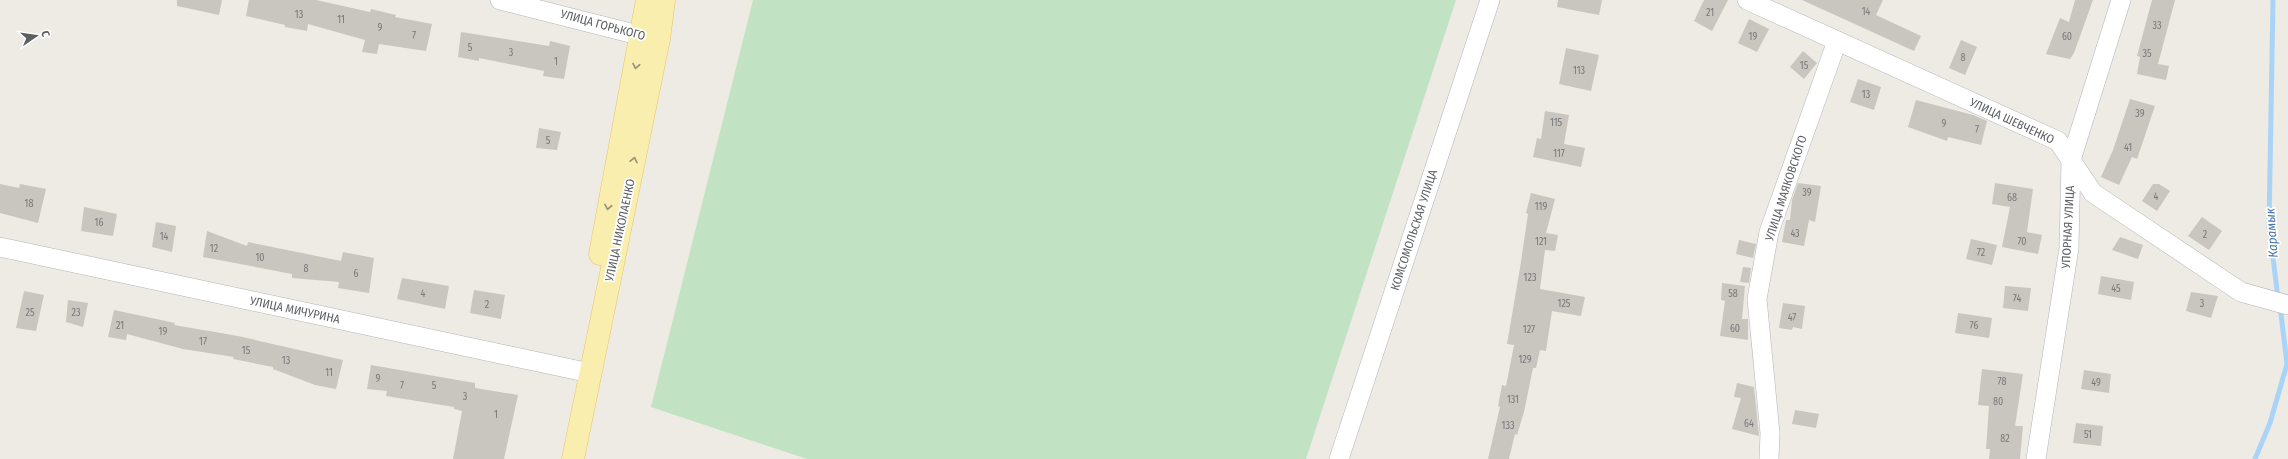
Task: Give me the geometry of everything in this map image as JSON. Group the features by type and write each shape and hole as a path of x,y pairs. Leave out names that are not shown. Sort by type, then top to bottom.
{"main road":[{"name":"УЛИЦА НИКОЛАЕНКО","path":"647,0 651,38"},
{"name":"УЛИЦА НИКОЛАЕНКО","path":"573,459 585,372 651,38 664,0"},
{"name":"УЛИЦА НИКОЛАЕНКО","path":"561,459 585,372"}],"street":[{"name":"УЛИЦА ГОРЬКОГО","path":"500,0 554,12 651,38"},
{"name":"КОМСОМОЛЬСКАЯ УЛИЦА","path":"1339,459 1490,0"},
{"name":"УЛИЦА ШЕВЧЕНКО","path":"1747,0 2058,141 2093,193 2241,292 2288,306"},
{"name":"УПОРНАЯ УЛИЦА","path":"2036,459 2069,248 2071,160 2121,0"},
{"name":"УЛИЦА МАЯКОВСКОГО","path":"1769,459 1770,433 1757,299 1769,232 1837,41"},
{"name":"УЛИЦА МИЧУРИНА","path":"0,246 585,372"}],"green space":[{"path":"753,0 1456,0 1306,459 807,459 651,407"}],"building":[{"path":"177,0 222,0 219,15 177,6"},
{"path":"249,0 316,0 370,12 371,9 396,15 395,17 432,24 426,51 379,44 377,54 362,52 365,40 308,24 307,31 285,27 285,25 246,16"},
{"path":"1558,0 1602,0 1599,15 1557,7"},
{"path":"1704,0 1728,0 1712,31 1694,21"},
{"path":"1802,0 1883,0 1876,15 1921,36 1914,51"},
{"path":"2075,0 2093,0 2074,53 2070,59 2046,54 2060,18 2069,22"},
{"path":"2152,0 2175,0 2158,64 2169,66 2166,80 2137,74 2140,57 2137,56"},
{"path":"1749,19 1769,29 1757,52 1738,43"},
{"path":"461,32 549,46 550,41 570,46 564,79 543,76 544,71 479,58 479,61 458,57"},
{"path":"1961,40 1977,47 1965,75 1949,68"},
{"path":"1566,48 1599,55 1591,91 1559,84"},
{"path":"1803,51 1817,63 1804,79 1790,67"},
{"path":"1858,79 1881,87 1874,110 1850,102"},
{"path":"2130,99 2155,106 2137,159 2132,157 2119,185 2101,177 2113,150"},
{"path":"1916,100 1973,115 1987,121 1981,145 1948,137 1947,141 1908,127"},
{"path":"1545,111 1569,115 1564,144 1585,148 1581,167 1533,157 1537,138 1541,139"},
{"path":"539,128 561,132 557,150 536,148"},
{"path":"1798,183 1821,186 1815,222 1809,220 1804,246 1782,242 1786,220 1790,220 1792,200"},
{"path":"1995,183 2033,189 2027,232 2042,235 2038,254 2002,247 2010,207 1992,204"},
{"path":"0,184 19,188 20,184 46,189 38,223 0,213"},
{"path":"2153,184 2159,184 2170,191 2157,211 2142,201"},
{"path":"1531,193 1555,199 1546,233 1558,235 1555,251 1545,250 1540,289 1585,297 1581,316 1552,311 1546,351 1540,350 1536,368 1533,368 1524,412 1517,435 1515,434 1509,459 1488,459 1500,407 1498,406 1502,385 1506,386 1514,345 1507,344 1528,214 1526,213"},
{"path":"84,207 117,214 113,236 81,231"},
{"path":"2202,217 2222,231 2209,250 2188,236"},
{"path":"156,222 176,226 172,252 152,247"},
{"path":"207,231 247,246 248,242 341,261 343,252 374,258 369,293 338,288 339,282 292,278 292,274 203,257"},
{"path":"2120,237 2143,245 2138,259 2112,250"},
{"path":"1971,239 1997,245 1992,265 1966,259"},
{"path":"1739,240 1756,244 1753,258 1736,254"},
{"path":"1743,267 1751,268 1749,283 1740,282"},
{"path":"2101,276 2134,282 2131,300 2098,294"},
{"path":"402,278 449,286 445,309 397,299"},
{"path":"1722,283 1745,286 1742,319 1748,319 1748,340 1720,336 1725,301 1721,300"},
{"path":"2005,286 2031,288 2028,311 2003,308"},
{"path":"474,290 505,295 501,319 470,313"},
{"path":"24,291 44,295 36,331 16,328"},
{"path":"2191,292 2218,296 2211,318 2186,311"},
{"path":"68,300 88,303 83,327 66,322"},
{"path":"1783,303 1805,306 1802,329 1793,327 1792,330 1779,328"},
{"path":"114,310 175,323 174,325 238,336 343,360 336,389 315,385 273,369 273,367 233,359 234,357 183,349 127,334 126,340 108,337"},
{"path":"1958,313 1992,318 1989,338 1955,333"},
{"path":"371,365 475,383 475,388 518,395 504,459 453,459 462,411 454,409 454,407 386,396 387,391 367,389"},
{"path":"1982,369 2023,374 2015,426 2023,426 2020,459 1989,459 1990,449 1986,449 1989,406 1978,405"},
{"path":"2084,370 2111,374 2109,393 2081,389"},
{"path":"1737,383 1754,387 1759,436 1732,429 1741,398 1734,397"},
{"path":"1795,410 1819,414 1816,428 1792,424"},
{"path":"2076,423 2103,426 2101,446 2073,443"}],"waterway":[{"name":"Карамык","path":"2273,0 2269,226 2278,298"},
{"name":"Карамык","path":"2255,459 2270,423 2287,364 2280,306"}]}
